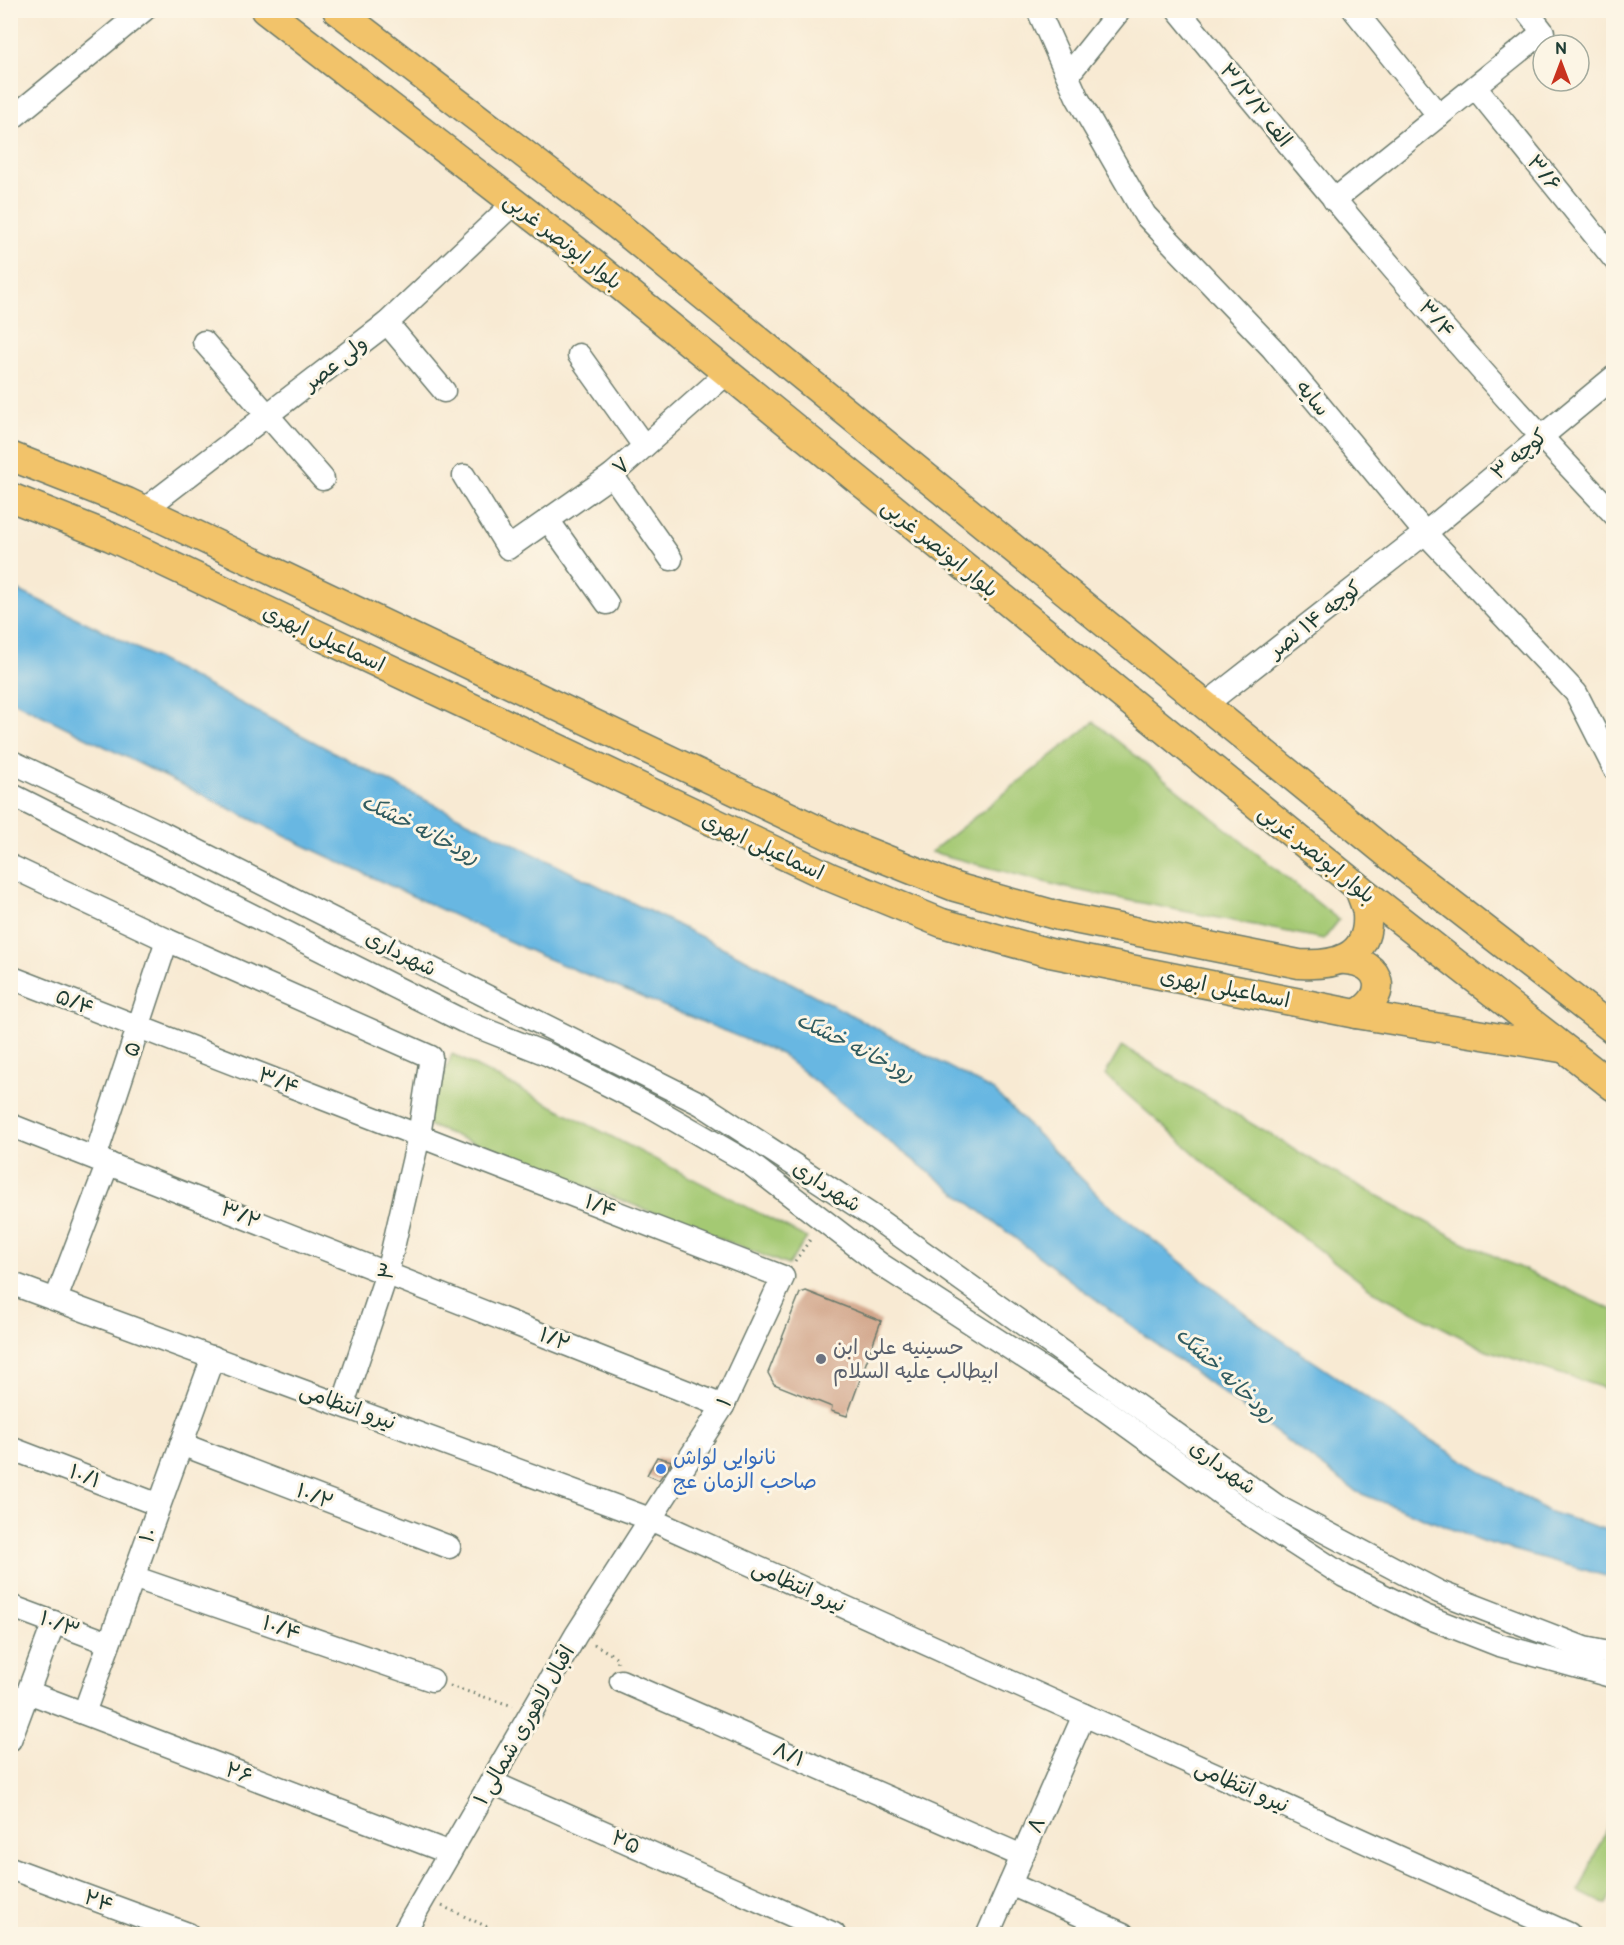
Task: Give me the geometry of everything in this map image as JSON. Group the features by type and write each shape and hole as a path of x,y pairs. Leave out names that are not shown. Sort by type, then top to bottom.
{"main road":[{"name":"بلوار ابونصر غربی","path":"265,10 591,262 1359,888 1614,1087"},
{"path":"337,10 622,229 1389,855 1614,1029"},
{"name":"اسماعیلی ابهری","path":"10,456 144,510 845,843 955,887 1059,916 1299,964 1326,966 1346,960"},
{"name":"اسماعیلی ابهری","path":"10,497 111,537 830,877 942,923 1050,953 1356,1014 1564,1048"},
{"path":"954,559 983,524"},
{"path":"1346,960 1363,940 1367,915 1359,888"},
{"path":"1346,960 1360,961 1372,969 1378,982 1377,996 1369,1008 1356,1014"}],"street":[{"path":"10,120 144,10"},
{"name":"سایه","path":"1038,10 1077,97 1145,215 1272,348 1425,532 1576,693 1614,768"},
{"path":"1068,75 1120,10"},
{"name":"۳/۲/۲ الف","path":"1178,10 1334,200"},
{"path":"1354,10 1439,116"},
{"path":"1334,200 1543,32 1526,10"},
{"name":"۳/۶","path":"1475,87 1614,259"},
{"name":"۳/۴","path":"1334,200 1540,437 1614,514"},
{"name":"ولی عصر","path":"144,510 387,323 514,203"},
{"path":"387,323 444,391"},
{"path":"204,342 322,479"},
{"path":"579,355 644,446"},
{"name":"۷","path":"464,477 508,548 612,475 726,374"},
{"name":"کوچه ۳","path":"1425,532 1614,376"},
{"path":"612,475 671,559"},
{"path":"548,520 607,603"},
{"name":"کوچه ۱۴ نصر","path":"1205,705 1425,532"},
{"name":"شهرداری","path":"10,761 162,833 700,1104 874,1217 1278,1507 1439,1592 1584,1648 1614,1654"},
{"name":"شهرداری","path":"10,794 463,1022 549,1055 651,1107 749,1163 880,1264 1101,1407 1256,1519 1344,1576 1425,1616 1498,1645 1614,1677"},
{"path":"10,866 167,940"},
{"name":"۵","path":"56,1299 101,1160 167,940"},
{"name":"۳","path":"167,940 431,1057 419,1136 387,1273 343,1404"},
{"name":"۵/۴","path":"10,977 140,1027"},
{"name":"۳/۴","path":"140,1027 419,1136"},
{"name":"۳/۲","path":"10,1125 387,1273"},
{"name":"۱/۴","path":"419,1136 783,1277"},
{"name":"۱/۲","path":"387,1273 723,1406"},
{"name":"۱","path":"650,1519 723,1406 783,1277"},
{"name":"نیرو انتظامی","path":"10,1283 650,1519 1569,1935"},
{"name":"۱۰","path":"84,1713 213,1357"},
{"name":"۱۰/۲","path":"181,1444 449,1547"},
{"name":"۱۰/۱","path":"10,1448 159,1505"},
{"name":"اقبال لاهوری شمالی ۱","path":"404,1935 576,1635 650,1519"},
{"name":"۱۰/۴","path":"133,1577 432,1680"},
{"name":"۱۰/۳","path":"10,1606 109,1643"},
{"path":"10,1740 54,1622"},
{"name":"۸/۱","path":"621,1681 1022,1856"},
{"name":"۲۶","path":"28,1692 450,1853"},
{"name":"۸","path":"988,1935 1084,1715"},
{"name":"۲۵","path":"491,1782 834,1935"},
{"name":"۲۴","path":"10,1868 188,1935"},
{"path":"1010,1884 1123,1935"}],"path":[{"path":"783,1277 812,1236 828,1223"},
{"path":"576,1635 616,1657 621,1681"},
{"path":"432,1680 531,1712"},
{"path":"424,1899 502,1935"}],"green space":[{"path":"1094,722 1339,920 1324,939 1067,888 931,852"},
{"path":"1122,1046 1319,1164 1461,1241 1613,1310 1613,1391 1484,1349 1373,1291 1210,1167 1105,1075"},
{"path":"452,1054 807,1238 788,1265 425,1124"},
{"path":"1613,1813 1613,1889 1606,1905 1579,1892"}],"water":[{"name":"رودخانه خشک","path":"11,587 106,632 413,794 750,961 994,1091 1104,1201 1264,1328 1424,1436 1547,1511 1613,1532 1613,1578 1482,1541 1357,1492 1079,1287 891,1143 781,1054 541,956 303,845 11,700"}],"building":[{"name":"حسینیه علی ابن ابیطالب علیه السلام","path":"806,1291 881,1321 847,1416 831,1411 832,1407 774,1384 768,1373 800,1293"},
{"name":"نانوایی لواش صاحب الزمان عج","path":"657,1457 672,1461 659,1480 647,1475"}],"place":[{"name":"حسینیه علی ابن ابیطالب علیه السلام","path":"821,1359"},
{"name":"نانوایی لواش صاحب الزمان عج","path":"661,1469"}]}
